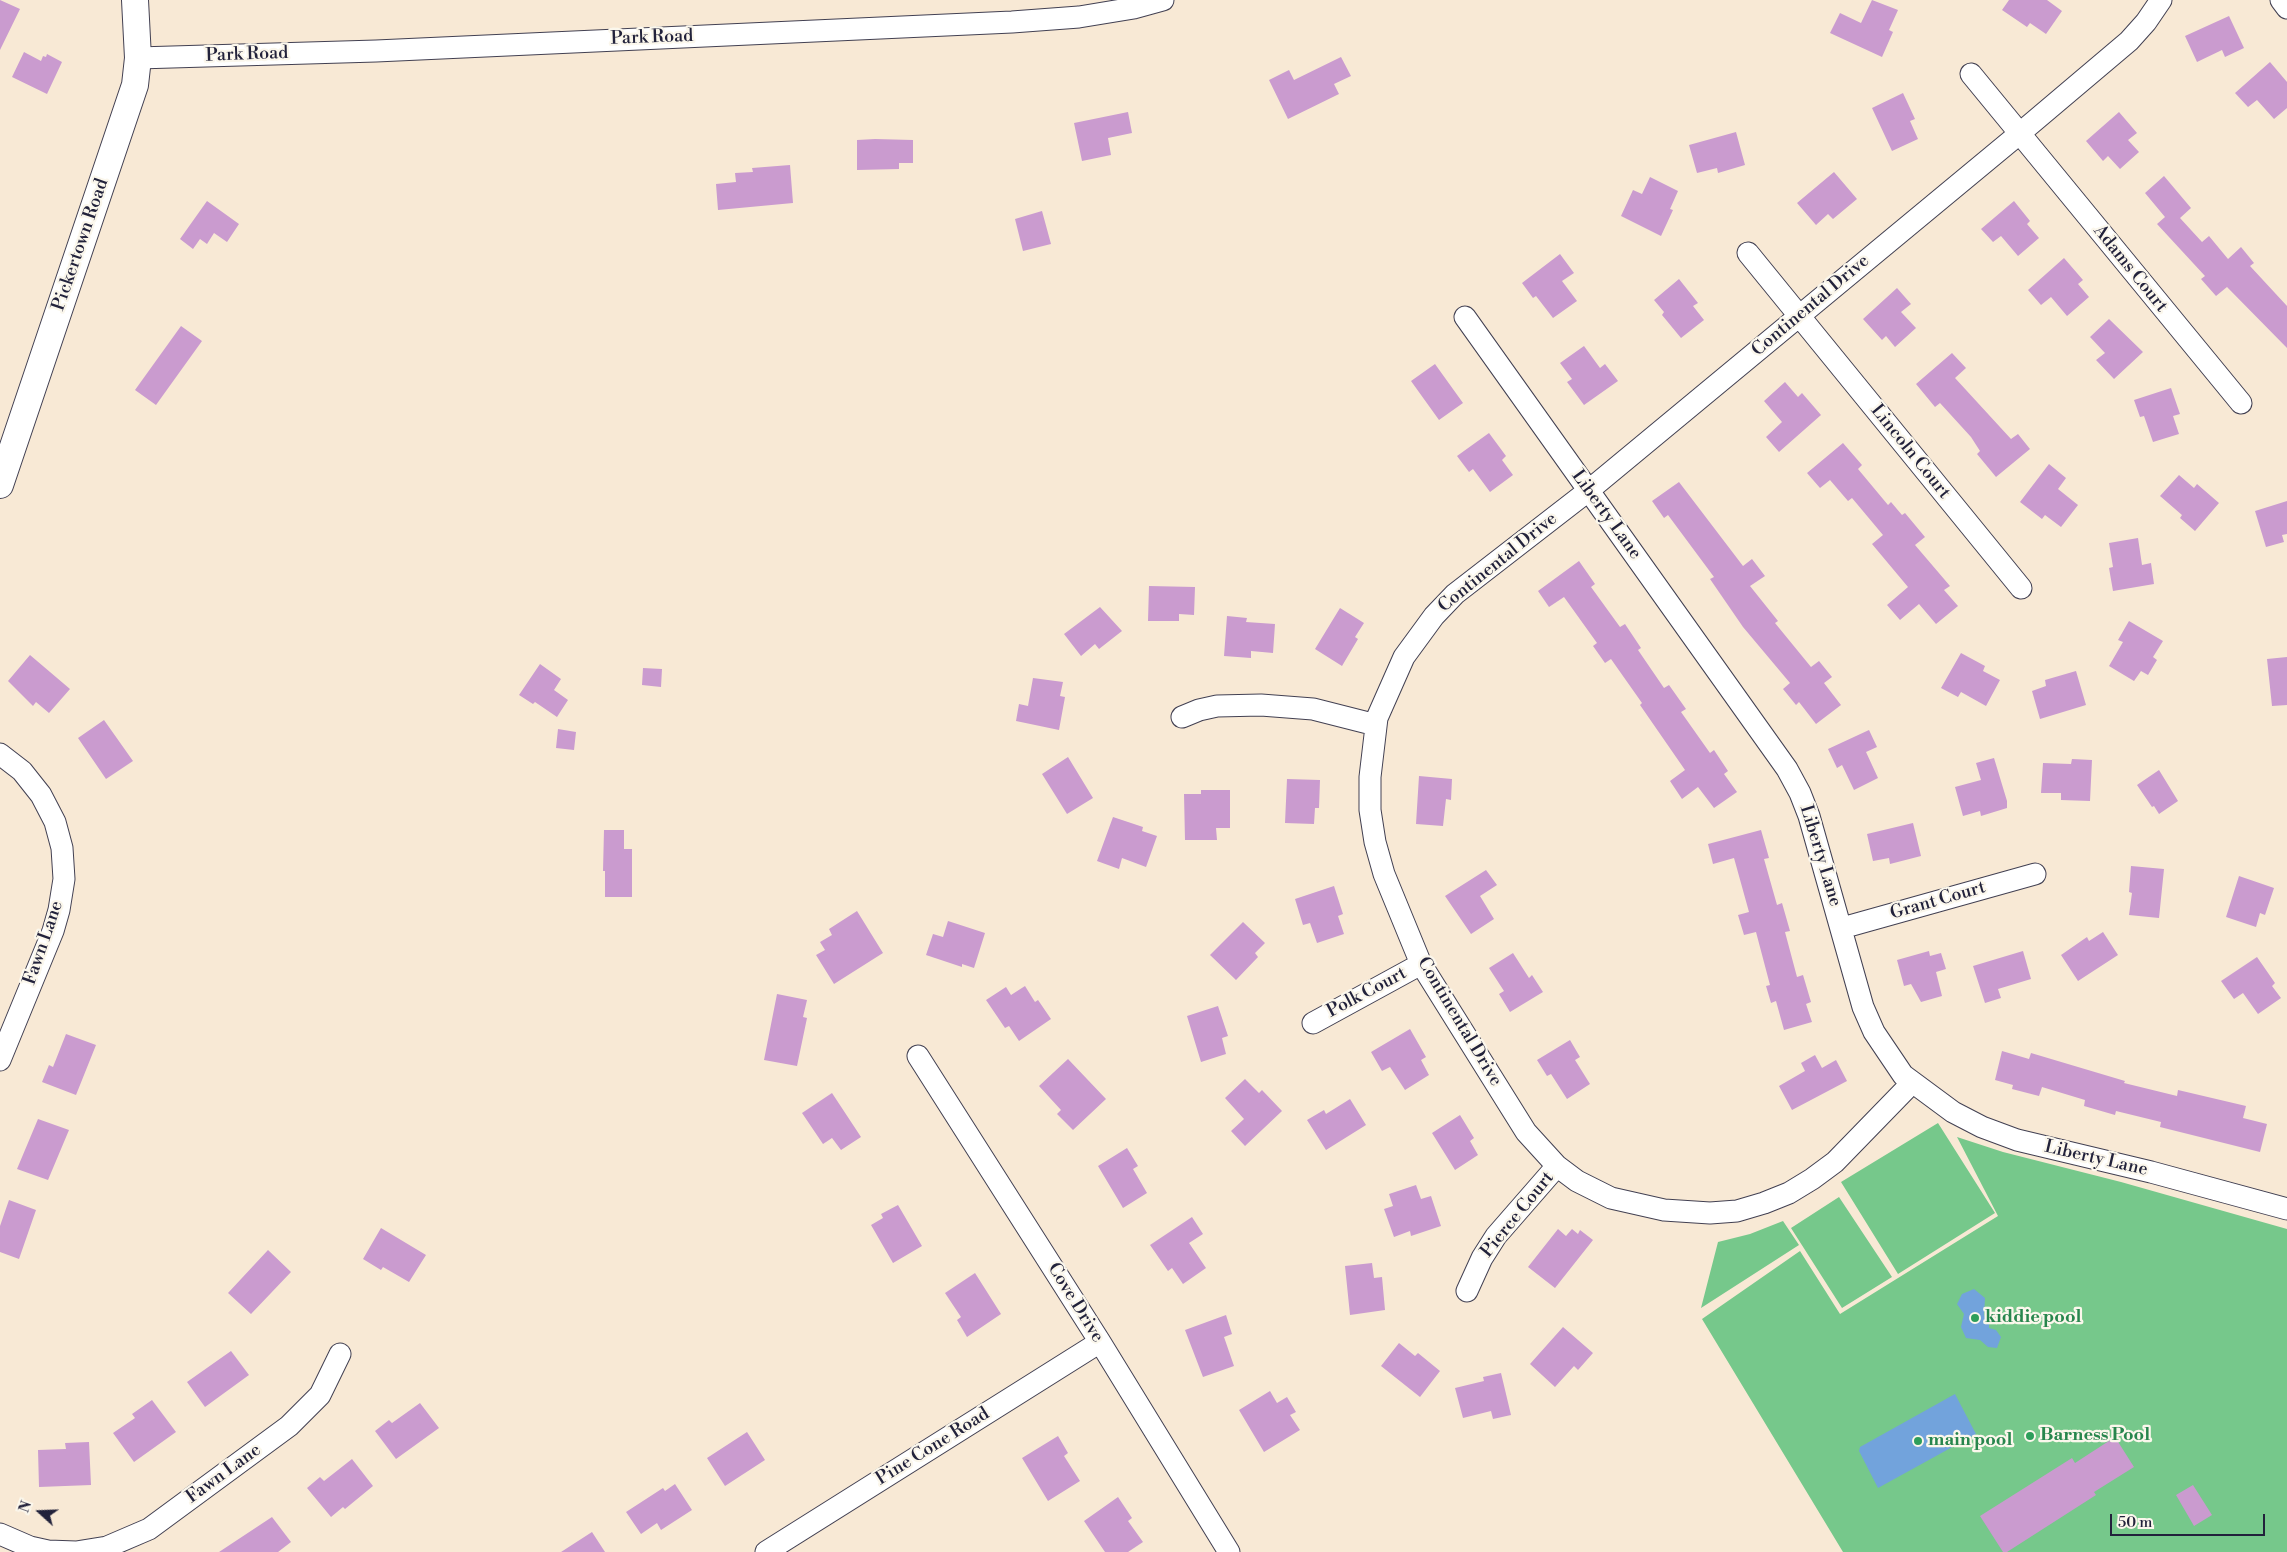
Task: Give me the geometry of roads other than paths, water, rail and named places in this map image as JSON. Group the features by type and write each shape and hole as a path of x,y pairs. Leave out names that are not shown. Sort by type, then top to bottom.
{"street":[{"name":"Pickertown Road","path":"0,485 135,86 138,58 135,0"},
{"name":"Park Road","path":"138,58 386,50 984,24 1079,17 1134,8 1164,0"},
{"name":"Continental Drive","path":"1910,1082 1867,1130 1834,1162 1812,1179 1789,1193 1764,1203 1737,1210 1710,1213 1664,1210 1611,1198 1576,1181 1557,1166 1526,1132 1422,964 1384,874 1375,842 1370,810 1370,785 1376,725 1385,696 1404,657 1434,616 1455,594 1588,490 2019,134 2129,41 2146,22 2161,0"},
{"path":"2281,0 2287,8"},
{"name":"Adams Court","path":"1971,74 2241,404"},
{"name":"Lincoln Court","path":"1748,253 2021,588"},
{"name":"Liberty Lane","path":"1465,317 1787,769 1800,793 1809,816 1863,1007 1874,1032 1889,1056 1910,1082 1953,1112 1982,1127 2016,1140 2151,1172 2287,1209"},
{"path":"1182,717 1199,710 1217,706 1261,705 1312,709 1376,725"},
{"name":"Fawn Lane","path":"0,754 22,771 41,795 52,815 62,848 64,879 59,910 53,930 0,1060"},
{"name":"Grant Court","path":"1842,928 2035,874"},
{"name":"Polk Court","path":"1313,1023 1422,964"},
{"name":"Cove Drive","path":"918,1056 1100,1342 1229,1552"},
{"name":"Pierce Court","path":"1467,1291 1482,1258 1496,1236 1557,1166"},
{"name":"Pine Cone Road","path":"766,1552 1100,1342"},
{"name":"Fawn Lane","path":"0,1534 30,1547 48,1551 76,1552 107,1548 148,1529 289,1426 320,1395 340,1354"}],"water":[{"name":"kiddie pool","path":"1974,1289 1985,1298 1984,1315 1989,1321 1989,1328 1996,1330 2001,1337 1997,1348 1988,1347 1980,1340 1966,1338 1961,1327 1964,1314 1957,1304 1962,1294"},
{"name":"main pool","path":"1955,1394 1976,1434 1878,1488 1859,1451 1860,1447"}],"place":[{"name":"kiddie pool","path":"1975,1318"},
{"name":"Barness Pool","path":"2030,1436"},
{"name":"main pool","path":"1918,1441"}]}
